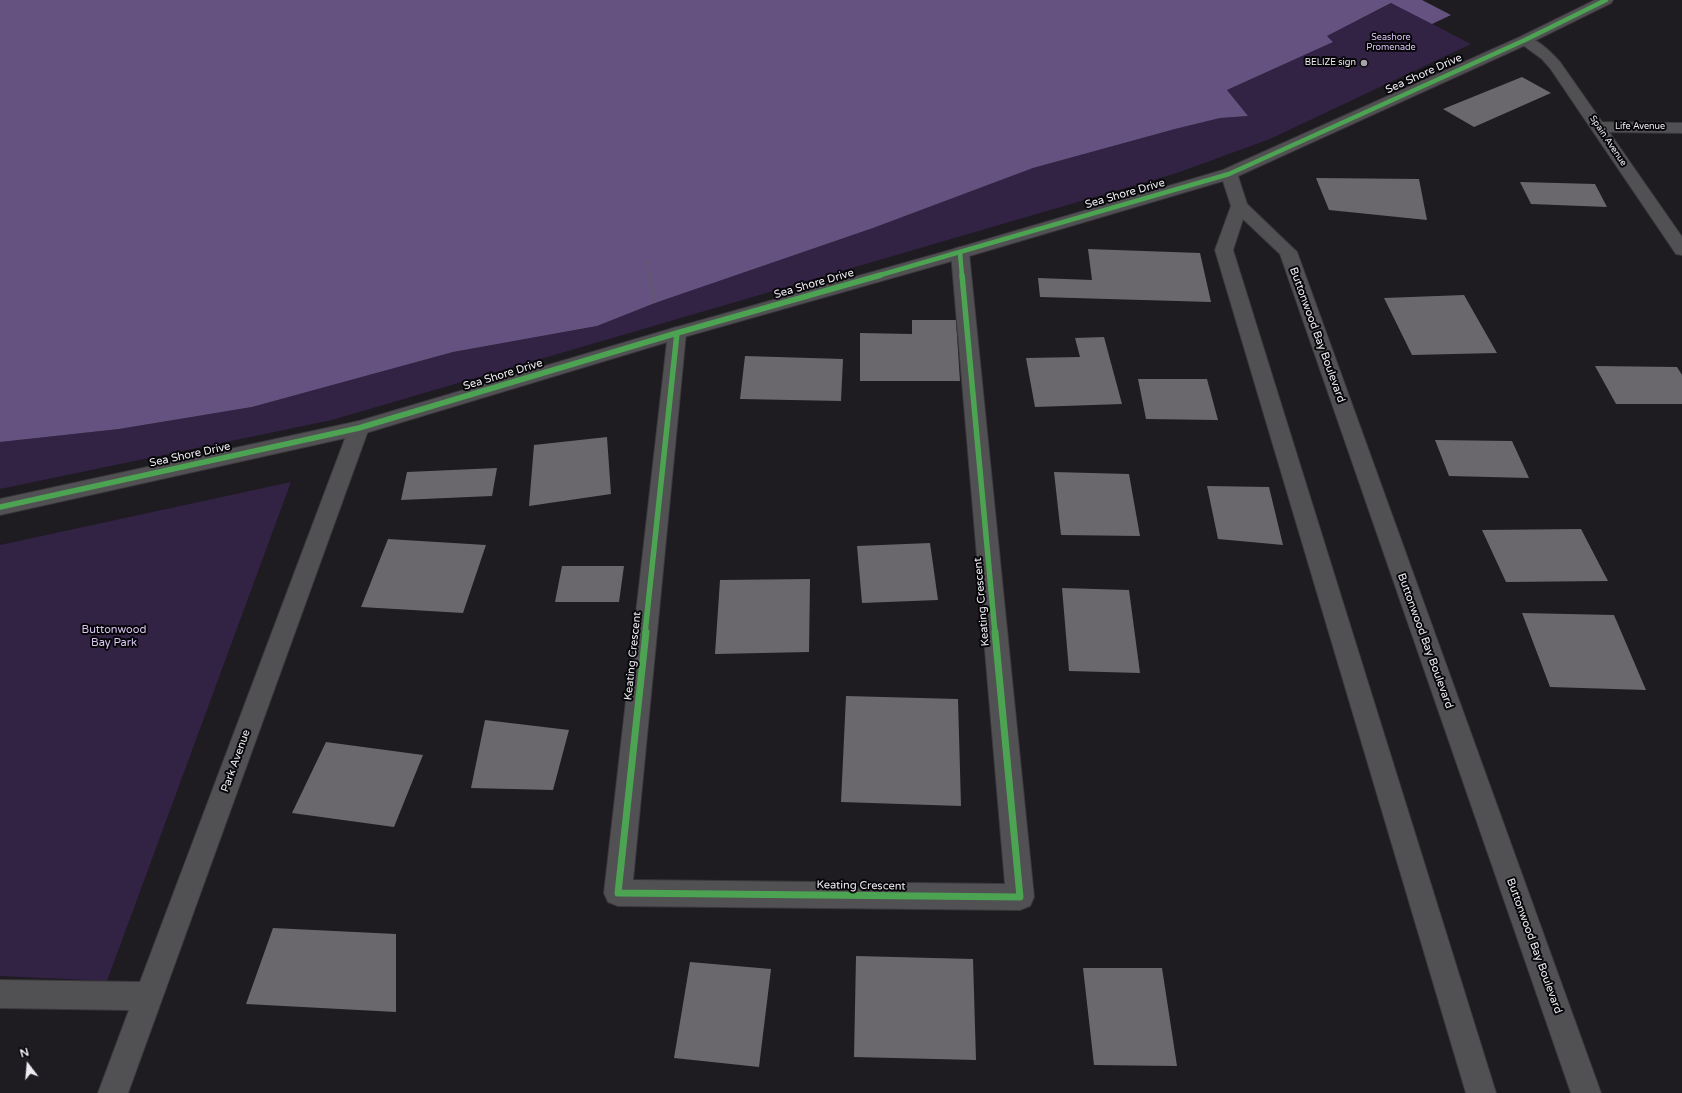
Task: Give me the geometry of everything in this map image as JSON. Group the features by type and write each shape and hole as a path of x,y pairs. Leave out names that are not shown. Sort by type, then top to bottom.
{"street":[{"name":"Sea Shore Drive","path":"0,507 360,428 677,333 960,253 1229,174 1525,40 1606,0"},
{"name":"Spain Avenue","path":"1525,40 1547,56 1555,65 1682,250"},
{"name":"Life Avenue","path":"1599,127 1682,128"},
{"name":"Buttonwood Bay Boulevard","path":"1229,174 1239,206 1288,252 1586,1093"},
{"path":"1239,206 1224,250 1481,1093"},
{"name":"Keating Crescent","path":"677,333 618,893 1020,897 960,253"},
{"name":"Park Avenue","path":"113,1093 360,428"},
{"path":"0,994 149,996"}],"path":[{"path":"646,260 655,303"}],"green space":[{"name":"Seashore Promenade","path":"1392,3 1471,44 1270,139 1177,173 332,420 0,489 0,442 119,429 252,407 453,352 597,326 655,303 873,228 1033,168 1220,118 1248,116 1227,90 1333,42 1327,36"},
{"name":"Buttonwood Bay Park","path":"291,482 107,981 0,976 0,545"}],"shaded area":[{"path":"0,0 1422,0 1451,15 1432,24 1391,3 1327,36 1333,42 1227,90 1248,116 1220,118 1033,168 873,228 655,303 597,326 453,352 252,407 119,429 0,442"}],"building":[{"path":"1522,77 1551,93 1474,127 1443,109"},
{"path":"1316,178 1419,179 1427,220 1329,210"},
{"path":"1520,182 1595,184 1607,207 1531,204"},
{"path":"1088,249 1200,253 1211,302 1040,297 1038,278 1092,280"},
{"path":"1464,295 1497,353 1412,355 1384,298"},
{"path":"912,320 956,320 960,381 860,381 860,333 912,334"},
{"path":"1104,337 1122,404 1035,407 1026,358 1080,357 1075,338"},
{"path":"745,356 843,359 841,401 740,399"},
{"path":"1595,366 1677,367 1682,375 1682,404 1616,404"},
{"path":"1138,379 1207,379 1218,420 1146,419"},
{"path":"607,437 611,494 529,506 534,445"},
{"path":"1435,440 1512,441 1529,478 1449,476"},
{"path":"497,468 492,496 401,500 407,472"},
{"path":"1054,472 1129,474 1140,536 1061,535"},
{"path":"1207,486 1269,487 1283,545 1218,539"},
{"path":"1581,529 1608,581 1506,582 1482,530"},
{"path":"388,539 486,545 463,613 361,607"},
{"path":"930,543 938,600 862,603 857,546"},
{"path":"562,566 624,566 619,602 555,602"},
{"path":"810,579 809,652 715,654 720,580"},
{"path":"1062,588 1129,590 1140,673 1069,671"},
{"path":"1522,613 1614,615 1646,690 1550,687"},
{"path":"846,696 958,699 961,806 841,802"},
{"path":"485,720 569,730 553,790 471,788"},
{"path":"326,742 423,755 394,827 292,813"},
{"path":"273,928 396,934 396,1012 246,1004"},
{"path":"856,956 973,959 976,1060 854,1057"},
{"path":"690,962 771,969 759,1067 674,1058"},
{"path":"1083,968 1162,968 1177,1066 1094,1065"}],"cycle path":[{"path":"0,507 359,428 677,333 960,253 1229,174 1525,40 1606,0"},
{"path":"677,333 618,893 1020,897 960,253"}],"place":[{"name":"BELIZE sign","path":"1364,63"}]}
